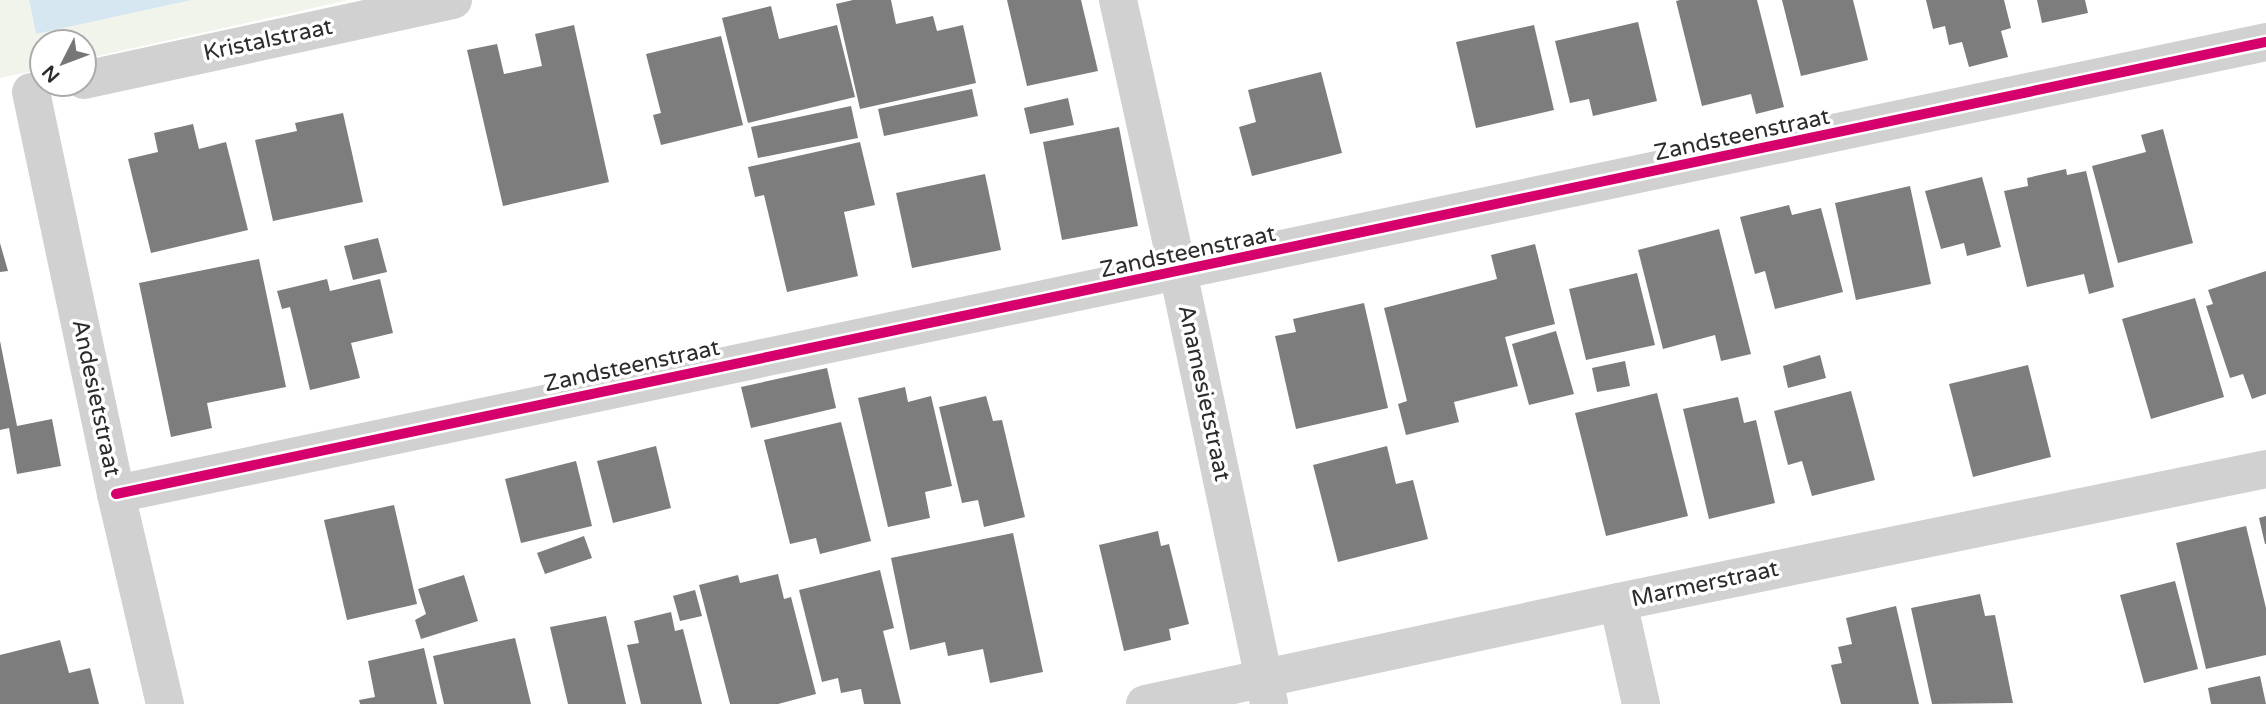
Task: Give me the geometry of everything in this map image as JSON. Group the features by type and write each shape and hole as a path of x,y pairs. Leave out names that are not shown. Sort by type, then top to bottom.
{"street":[{"name":"Kristalstraat","path":"98,77 453,0"},
{"name":"Anamesietstraat","path":"1118,0 1267,692"},
{"name":"Zandsteenstraat","path":"116,494 1179,276 1728,160 2266,42"},
{"name":"Andesietstraat","path":"33,98 116,494 165,704"},
{"name":"Marmerstraat","path":"1145,704 1267,692 1618,602 2266,469"},
{"path":"1618,602 1641,704"}],"shaded area":[{"path":"0,0 29,0 35,28 28,28 28,72 0,78"},
{"path":"192,0 349,0 98,56 98,28 64,28"}],"water":[{"path":"29,0 192,0 64,28 35,28"}],"building":[{"path":"853,0 891,0 896,24 933,16 937,31 963,25 976,83 860,109 836,4"},
{"path":"1007,0 1081,0 1098,71 1027,86"},
{"path":"1757,0 1784,107 1756,114 1751,94 1702,106 1676,1"},
{"path":"1782,0 1853,0 1868,60 1801,76"},
{"path":"1926,0 2004,0 2011,28 2001,31 2008,57 1969,67 1962,42 1949,45 1945,26 1933,29"},
{"path":"2037,0 2085,0 2088,13 2042,23"},
{"path":"771,6 779,39 837,25 855,97 748,123 722,18"},
{"path":"1638,22 1657,101 1593,116 1589,99 1570,103 1555,41"},
{"path":"574,25 609,182 503,206 467,50 497,44 504,74 542,66 535,34"},
{"path":"1534,25 1554,110 1476,128 1456,42"},
{"path":"721,36 743,125 661,145 653,115 661,113 646,54"},
{"path":"1321,72 1342,153 1252,176 1239,127 1256,122 1248,90"},
{"path":"972,89 978,116 884,136 878,109"},
{"path":"1068,98 1074,125 1030,134 1024,108"},
{"path":"851,106 858,138 758,158 751,127"},
{"path":"343,113 363,202 273,221 255,140 297,131 295,123"},
{"path":"193,124 199,149 226,142 248,230 151,253 128,159 158,152 154,133"},
{"path":"1119,127 1138,226 1062,240 1043,142"},
{"path":"2163,129 2193,243 2118,263 2092,166 2146,152 2141,135"},
{"path":"860,142 875,205 844,212 858,276 787,292 764,195 755,197 748,167"},
{"path":"2066,169 2067,175 2086,171 2114,287 2089,294 2084,274 2027,287 2004,191 2028,186 2027,178"},
{"path":"985,174 1001,250 912,268 896,193"},
{"path":"1982,177 2001,247 1967,256 1964,243 1941,249 1925,191"},
{"path":"1910,186 1931,284 1856,300 1835,203"},
{"path":"1789,205 1792,215 1821,208 1843,292 1775,309 1765,271 1755,274 1740,217"},
{"path":"1719,229 1751,354 1721,361 1715,335 1663,349 1638,250"},
{"path":"378,238 387,272 353,280 344,246"},
{"path":"0,243 8,271 0,272"},
{"path":"1535,244 1555,324 1505,337 1518,386 1454,402 1459,422 1406,435 1398,404 1407,401 1384,308 1497,279 1491,255"},
{"path":"259,259 286,387 207,403 212,428 171,437 139,283"},
{"path":"2266,271 2266,394 2252,399 2243,374 2230,378 2206,306 2213,304 2208,290"},
{"path":"1637,273 1655,345 1586,360 1569,289"},
{"path":"327,279 330,291 380,279 393,333 351,343 360,378 310,390 290,307 282,309 277,291"},
{"path":"2195,298 2224,397 2151,419 2122,319"},
{"path":"1364,303 1388,408 1296,429 1275,336 1296,332 1293,319"},
{"path":"1556,331 1574,394 1529,405 1512,344"},
{"path":"0,341 17,426 52,419 61,466 17,474 9,428 0,430"},
{"path":"1820,355 1826,378 1788,388 1783,366"},
{"path":"1625,361 1630,386 1597,392 1592,368"},
{"path":"2028,365 2051,457 1973,477 1949,384"},
{"path":"827,368 836,408 751,428 741,387"},
{"path":"905,387 908,402 931,396 952,486 925,492 930,518 888,527 858,398"},
{"path":"1851,391 1875,480 1812,496 1802,461 1788,465 1774,411"},
{"path":"1657,393 1688,516 1606,536 1575,413"},
{"path":"986,396 993,421 1002,420 1025,517 984,527 978,500 962,503 939,407"},
{"path":"1738,397 1744,423 1756,420 1775,503 1709,519 1683,409"},
{"path":"841,422 871,541 820,554 816,538 790,544 764,440"},
{"path":"656,446 671,508 613,523 597,461"},
{"path":"1387,446 1396,484 1413,480 1428,539 1338,562 1313,465"},
{"path":"576,461 592,526 521,543 505,479"},
{"path":"394,505 417,604 347,620 324,520"},
{"path":"2266,516 2266,544 2265,544 2259,518"},
{"path":"2246,526 2266,608 2266,655 2206,669 2176,543"},
{"path":"1158,531 1161,546 1169,544 1189,624 1169,629 1171,640 1124,651 1099,545"},
{"path":"1013,533 1043,672 990,683 983,649 948,656 945,642 910,650 891,558"},
{"path":"584,536 592,558 545,574 537,553"},
{"path":"880,570 894,628 883,631 901,704 864,704 861,689 841,693 838,678 822,682 799,590"},
{"path":"778,574 784,599 791,597 816,694 778,704 730,704 699,585 738,575 740,583"},
{"path":"464,575 478,621 421,639 415,620 426,614 418,589"},
{"path":"2175,581 2198,669 2144,683 2120,595"},
{"path":"695,590 702,616 680,621 673,596"},
{"path":"1980,594 1985,616 1995,615 2013,703 1932,704 1911,608"},
{"path":"1896,606 1919,704 1841,704 1831,665 1842,663 1838,647 1852,644 1846,618"},
{"path":"671,612 675,631 683,629 702,704 641,704 627,645 639,643 634,621"},
{"path":"606,616 626,704 568,704 550,627"},
{"path":"515,638 531,704 444,704 433,656"},
{"path":"60,640 69,673 90,668 99,704 0,704 0,655"},
{"path":"424,648 437,704 360,704 359,700 375,697 368,661"},
{"path":"2260,676 2266,704 2211,704 2208,688"}],"cycle path":[{"path":"116,494 923,328 2266,42"}]}
